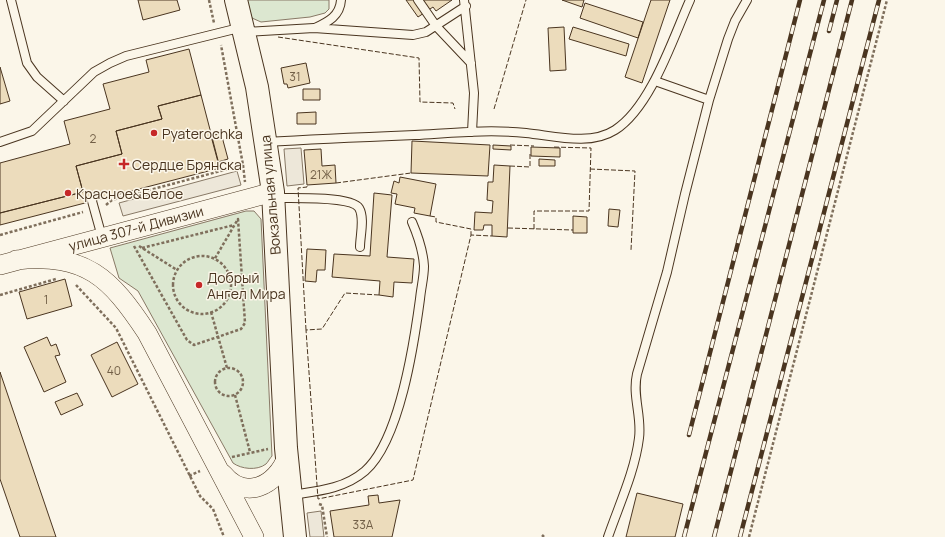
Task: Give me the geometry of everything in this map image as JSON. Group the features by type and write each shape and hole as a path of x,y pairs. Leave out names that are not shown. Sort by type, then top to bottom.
{"main road":[{"name":"Вокзальная улица","path":"236,0 244,30 266,142 273,195 287,457 295,537"}],"street":[{"name":"улица 307-й Дивизии","path":"8,262 273,195"},
{"path":"8,262 42,258 60,259 90,270 118,294 132,310 147,333 221,471 254,537"},
{"path":"221,471 238,486 248,488 262,486 276,477 282,469 287,457"}],"lane":[{"path":"10,0 27,63 31,70 64,101"},
{"path":"314,28 329,21 337,14 341,6 341,0"},
{"path":"418,0 436,26 471,63"},
{"path":"266,142 508,131 584,139 599,137 615,129 628,118 655,81 690,0"},
{"path":"608,537 636,456 639,437 634,385 668,272 685,194 710,100 728,39 747,0"},
{"path":"0,142 32,131 94,72 126,56 217,33 244,30 314,28 413,35 426,32 436,26 465,3"},
{"path":"465,3 474,93 472,132"},
{"path":"655,81 710,100"},
{"path":"273,195 340,200 354,203 358,207 362,218 360,247"},
{"path":"92,201 102,237"},
{"path":"290,495 332,489 353,479 365,471 376,460 389,435 409,364 424,268 419,239 412,222"}],"path":[{"path":"0,235 103,207 112,200 243,165 225,63 209,0"},
{"path":"749,537 887,0"},
{"path":"178,270 132,242 187,340 194,345 241,329 245,324 238,219 214,260"},
{"path":"142,248 235,225"},
{"path":"201,257 214,260 226,269 230,278 231,288 228,297 223,305 211,312 196,314 181,305 176,297 174,279 178,270 191,259 201,257"},
{"path":"0,295 58,278"},
{"path":"74,284 116,328 200,496 213,509 224,537"},
{"path":"211,312 227,368"},
{"path":"227,368 238,370 243,379 242,388 235,395 222,394 216,387 215,383 217,374 227,368"},
{"path":"235,395 250,452"},
{"path":"322,505 327,537"}],"green space":[{"path":"246,0 329,0 329,9 325,13 310,17 261,22 252,18"},
{"path":"246,211 254,211 261,219 272,456 266,464 258,468 245,468 233,463 138,291 119,278 110,248"}],"shaded area":[{"path":"301,148 304,184 287,186 284,149"},
{"path":"237,171 241,185 123,216 119,203"},
{"path":"321,511 324,537 310,537 307,513"}],"building":[{"path":"138,0 177,0 180,10 143,20"},
{"path":"406,0 452,0 436,11 433,7 418,17"},
{"path":"562,0 584,0 582,7"},
{"path":"651,0 670,0 642,83 625,77"},
{"path":"585,3 643,22 638,38 580,18"},
{"path":"564,27 566,70 550,71 548,28"},
{"path":"573,27 629,44 626,56 569,39"},
{"path":"189,49 201,95 158,106 162,119 116,131 122,154 76,166 83,192 0,213 0,163 70,144 64,121 110,109 103,84 149,72 146,60"},
{"path":"306,63 310,83 288,88 287,84 284,84 281,68"},
{"path":"0,67 10,101 0,104"},
{"path":"303,89 320,89 320,100 303,100"},
{"path":"201,95 220,168 0,225 0,213 83,192 76,166 122,154 116,131 162,119 158,106"},
{"path":"316,112 316,124 297,124 297,113"},
{"path":"221,133 228,159 218,162 211,136"},
{"path":"412,141 490,145 488,176 411,173"},
{"path":"493,145 511,146 511,150 493,149"},
{"path":"531,147 560,148 560,157 531,156"},
{"path":"321,149 322,166 335,165 336,183 307,185 304,150"},
{"path":"539,159 555,160 555,166 539,166"},
{"path":"494,165 510,166 507,237 492,236 492,225 484,225 483,230 474,230 475,212 492,213 493,201 487,200 488,182 493,182"},
{"path":"400,177 436,184 430,216 414,213 415,208 395,204 397,194 391,193 394,181 399,183"},
{"path":"374,193 392,195 387,257 414,259 412,283 394,282 393,297 379,295 380,281 332,277 334,254 370,256"},
{"path":"609,209 620,210 618,227 608,226"},
{"path":"573,216 587,217 587,233 573,233"},
{"path":"307,249 326,250 325,270 317,270 316,282 305,281"},
{"path":"65,279 72,306 27,319 19,292"},
{"path":"47,337 51,346 56,344 60,355 55,356 66,382 44,392 24,347"},
{"path":"117,342 138,384 112,397 91,355"},
{"path":"0,372 56,537 20,537 0,479"},
{"path":"77,393 83,405 61,415 55,402"},
{"path":"637,493 683,504 675,537 626,537"},
{"path":"378,495 379,503 400,500 392,537 334,537 330,511 369,505 368,496"}],"railway":[{"path":"689,435 800,0"},
{"path":"684,537 824,0"},
{"path":"829,31 837,0"},
{"path":"714,537 852,0"},
{"path":"740,537 879,0"}],"fence":[{"path":"494,109 526,0"},
{"path":"278,37 419,58 420,102 453,103 455,109"},
{"path":"510,145 534,146"},
{"path":"534,229 534,211 589,211 591,148 552,147"},
{"path":"510,166 530,167 530,152"},
{"path":"590,169 635,171 631,250"},
{"path":"336,183 411,173"},
{"path":"306,330 298,188 307,187 307,185"},
{"path":"430,216 436,217 436,222 471,229 471,235"},
{"path":"508,228 573,230"},
{"path":"379,295 345,293 322,329 306,330 318,499 413,480 471,235 492,236"}],"place":[{"name":"Pyaterochka","path":"154,133"},
{"name":"Сердце Брянска","path":"124,164"},
{"name":"Красное&Белое","path":"68,193"},
{"name":"Добрый Ангел Мира","path":"199,285"}]}
